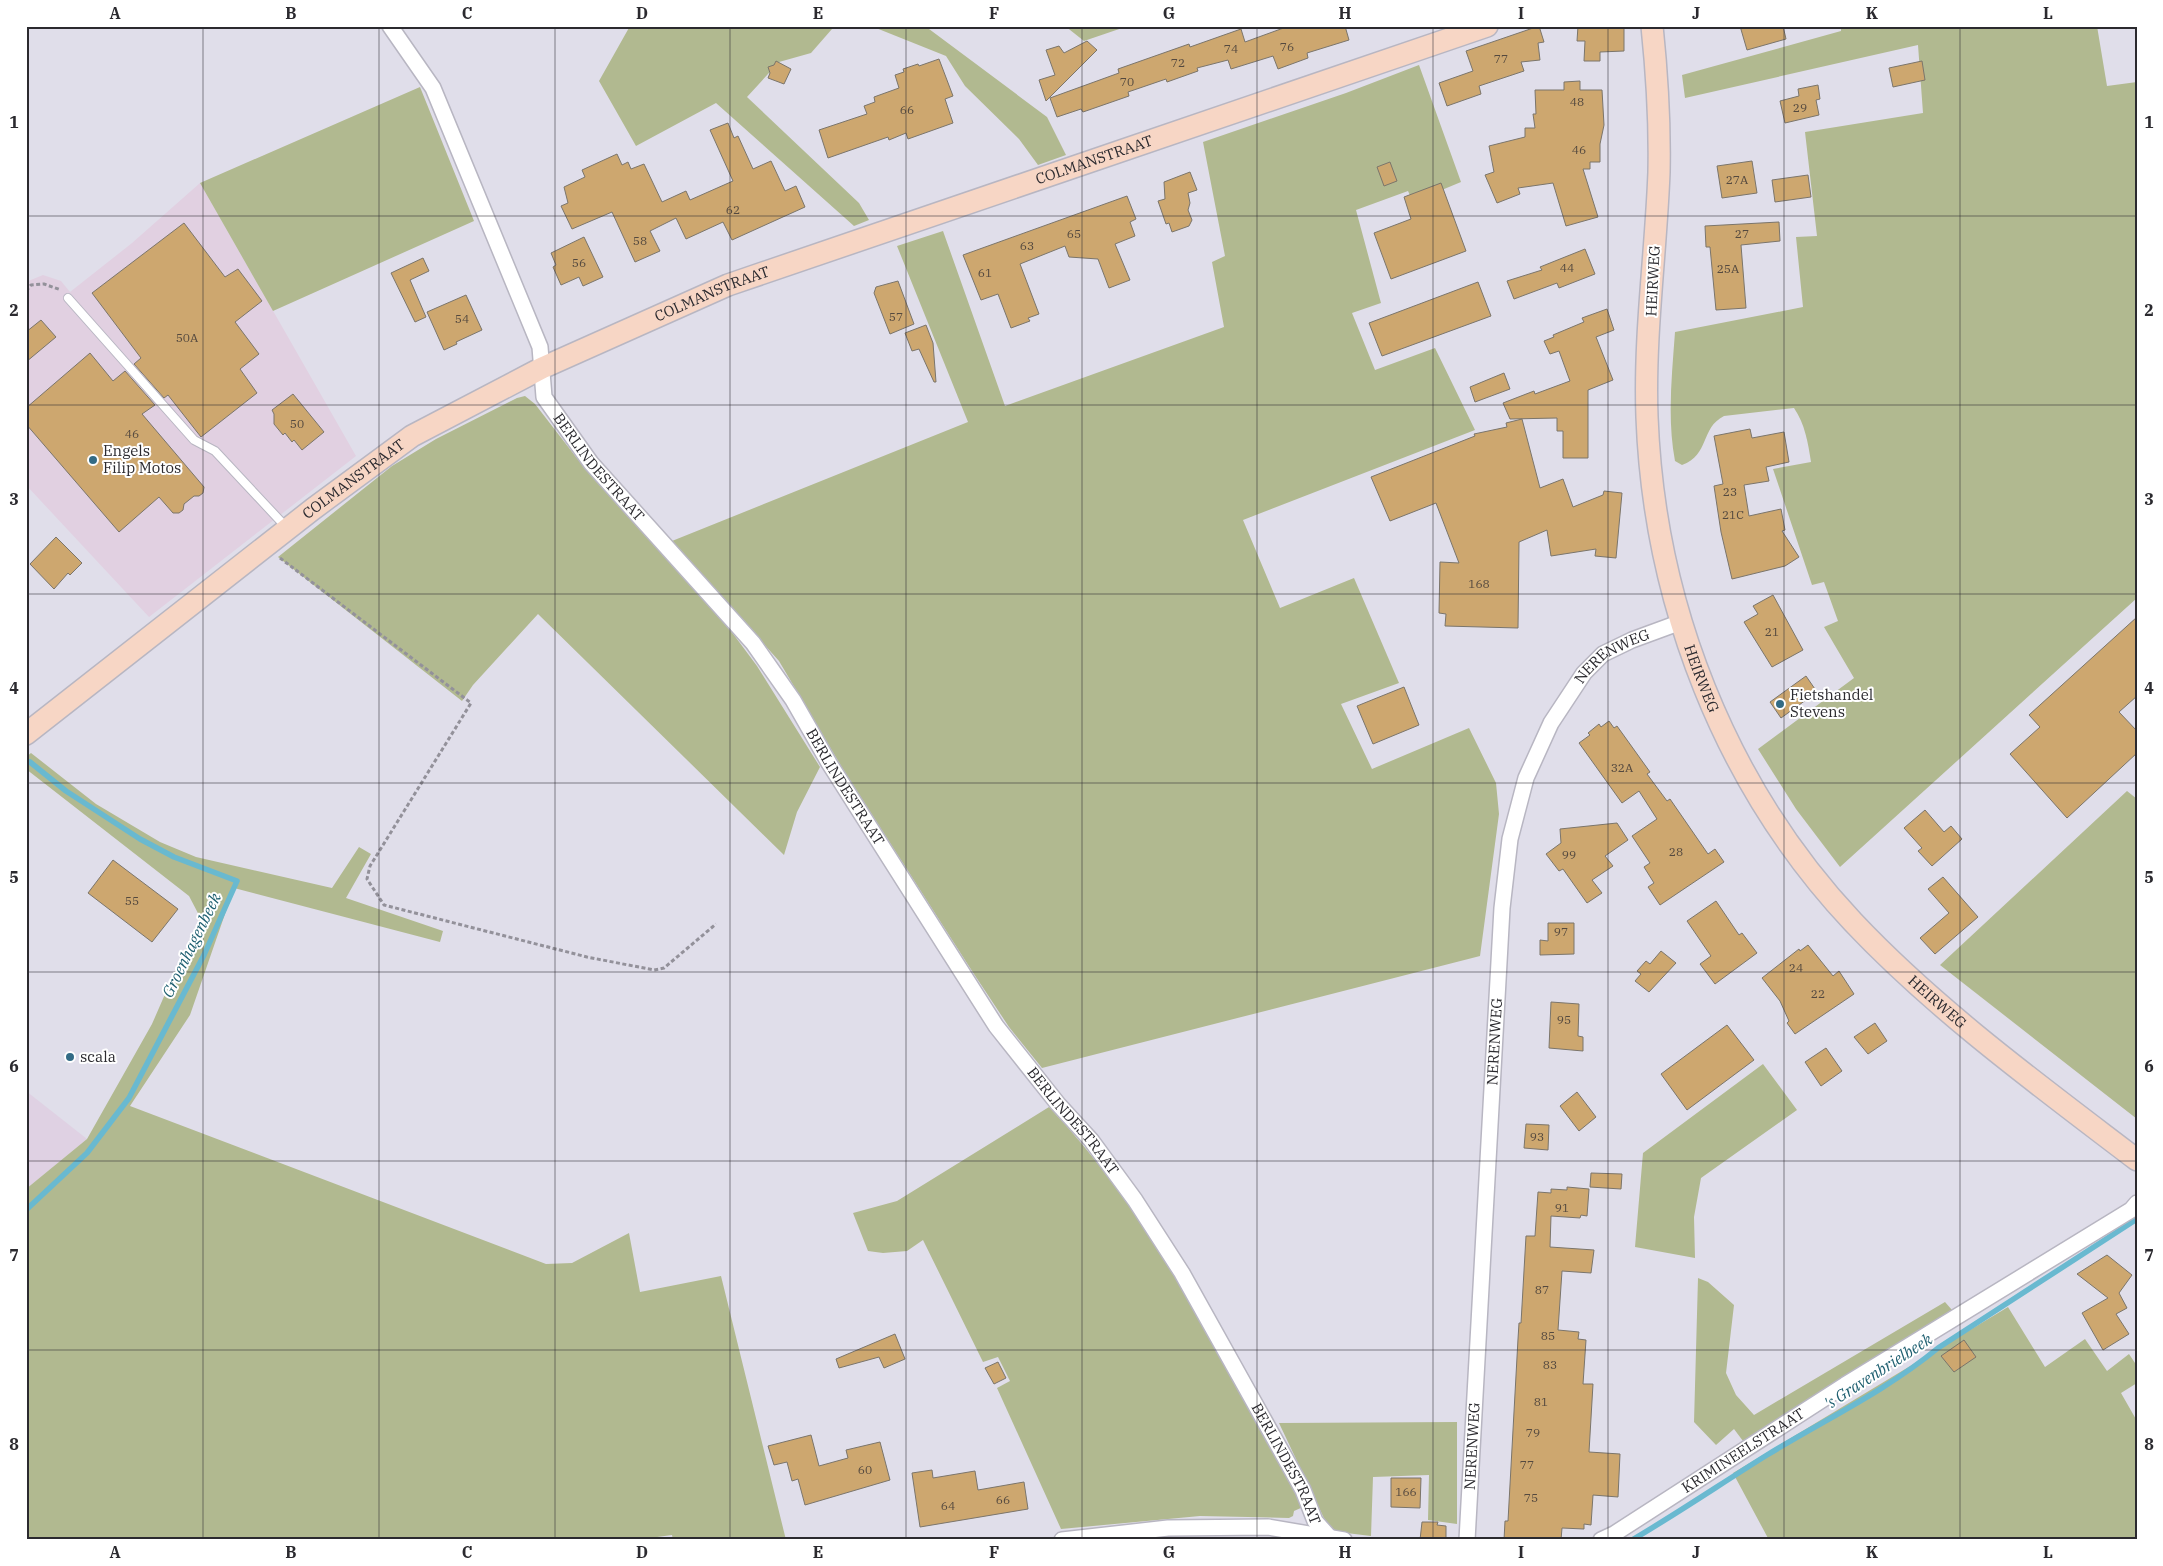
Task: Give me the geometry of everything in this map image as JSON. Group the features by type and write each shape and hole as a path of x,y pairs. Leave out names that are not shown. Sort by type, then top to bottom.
{"main road":[{"name":"COLMANSTRAAT","path":"26,734 268,544 412,436 542,368 728,285 1487,26"},
{"name":"HEIRWEG","path":"1652,26 1657,95 1659,170 1648,358 1647,413 1650,475 1659,532 1682,622 1708,696 1724,734 1752,788 1784,837 1851,920 1922,990 2137,1160"}],"street":[{"name":"BERLINDESTRAAT","path":"390,26 433,88 540,347 544,397 591,462 752,643 793,700 830,763 996,1026 1058,1104 1091,1140 1135,1200 1182,1273 1303,1490 1315,1521 1330,1538"},
{"name":"NERENWEG","path":"1467,1540 1501,917 1510,839 1526,778 1551,722 1584,673 1603,654 1632,640 1682,622"},
{"name":"KRIMINEELSTRAAT","path":"1601,1540 1614,1534 1845,1386 2122,1215 2137,1202"},
{"path":"1062,1540 1168,1528 1268,1527 1344,1540"}],"lane":[{"path":"68,298 194,440 215,451 288,529"}],"path":[{"path":"26,291 31,285 44,284 62,291 68,298"},
{"path":"268,544 282,560 470,703 370,866 367,879 384,905 587,957 654,970 664,968 716,924"}],"shaded area":[{"path":"200,183 356,456 149,617 26,485 26,282 43,275 61,281 70,292 132,243"},
{"path":"26,1091 87,1139 26,1189"}],"green space":[{"path":"630,26 859,26 832,29 811,53 779,62 747,97 859,203 869,220 854,226 716,103 636,146 599,81"},
{"path":"871,26 925,26 1047,117 1066,155 1038,165 1019,139 965,86 946,56"},
{"path":"1065,26 1128,26 1084,41"},
{"path":"1841,26 2097,26 2107,86 2137,82 2137,598 1840,867 1796,809 1758,749 1854,678 1824,627 1838,621 1824,582 1812,585 1773,469 1811,462 1803,427 1794,408 1724,416 1711,427 1697,455 1691,461 1682,465 1675,461 1671,413 1675,332 1803,307 1796,237 1817,236 1805,132 1923,113 1918,45 1685,98 1682,75 1841,31"},
{"path":"1419,65 1461,182 1413,202 1408,191 1356,210 1381,303 1352,313 1375,370 1435,348 1475,430 1243,520 1280,608 1354,578 1399,683 1341,704 1372,769 1469,728 1496,783 1499,814 1480,956 1042,1068 1009,1027 972,971 844,771 779,661 672,541 968,422 897,246 943,231 1005,406 1224,327 1212,262 1225,256 1203,142 1346,93"},
{"path":"420,87 474,221 273,311 200,183"},
{"path":"525,396 535,404 576,457 731,631 757,666 820,767 797,812 784,855 538,614 473,685 462,701 278,557 392,466 436,439 517,398"},
{"path":"31,753 96,804 160,842 196,857 332,888 359,847 371,854 346,898 443,931 440,942 234,888 190,1015 130,1106 546,1264 572,1263 629,1233 640,1292 721,1276 786,1540 673,1540 672,1535 635,1540 26,1540 26,1189 87,1139 152,1024 183,953 196,935 200,917 189,896 26,769 26,757"},
{"path":"2127,791 2137,799 2137,1119 1940,965"},
{"path":"1763,1064 1797,1110 1701,1178 1694,1217 1695,1258 1635,1247 1643,1153"},
{"path":"1049,1107 1121,1194 1182,1289 1303,1507 1294,1511 1293,1516 1289,1518 1200,1516 1061,1529 997,1388 1010,1381 998,1357 983,1362 923,1240 907,1251 883,1253 868,1251 853,1213 897,1201"},
{"path":"1698,1278 1708,1282 1734,1305 1726,1373 1736,1395 1754,1415 1945,1302 1952,1310 1743,1441 1734,1429 1716,1445 1694,1422"},
{"path":"2008,1307 2045,1367 2085,1339 2107,1371 2129,1354 2137,1366 2137,1383 2121,1393 2137,1421 2137,1540 1769,1540 1733,1473"},
{"path":"1457,1422 1457,1524 1428,1520 1429,1475 1373,1477 1371,1536 1330,1531 1279,1423"}],"building":[{"path":"1289,26 1345,26 1349,40 1307,53 1308,58 1278,69 1273,56 1231,69 1228,60 1197,68 1198,71 1167,82 1166,79 1128,92 1129,96 1083,112 1081,109 1057,117 1050,98 1119,73 1118,69 1189,44 1190,47 1241,29 1245,42"},
{"path":"1539,26 1544,42 1538,43 1540,60 1521,62 1524,71 1479,86 1481,94 1447,106 1439,83 1473,71 1466,51"},
{"path":"1578,26 1624,26 1624,51 1600,52 1600,61 1584,61 1585,41 1577,41"},
{"path":"1740,26 1783,26 1786,39 1747,50"},
{"path":"1087,41 1097,50 1046,101 1039,80 1055,75 1046,50 1059,46 1064,53"},
{"path":"939,59 953,96 945,99 953,123 908,139 906,133 889,140 888,137 828,158 819,130 867,114 864,106 875,102 874,97 899,88 895,75 904,72 903,69"},
{"path":"776,61 791,69 784,84 768,78 770,73 768,67 774,65"},
{"path":"1922,61 1925,80 1893,87 1889,68"},
{"path":"1580,81 1580,90 1602,90 1604,125 1600,144 1600,162 1590,162 1590,169 1583,169 1598,217 1566,226 1553,183 1518,188 1520,194 1497,203 1485,175 1494,172 1489,146 1525,137 1525,128 1535,128 1533,114 1536,114 1535,90 1564,90 1564,82"},
{"path":"1818,85 1820,99 1816,100 1819,115 1785,123 1780,101 1799,96 1798,89"},
{"path":"728,123 734,138 738,136 753,169 771,161 785,191 796,186 805,207 732,240 723,222 686,239 676,218 650,231 660,251 635,262 612,212 572,229 561,206 568,203 564,187 585,177 582,170 617,154 622,165 628,162 631,169 644,164 662,202 686,191 690,200 733,181 710,130"},
{"path":"1752,161 1757,193 1722,198 1717,166"},
{"path":"1390,162 1397,181 1384,186 1377,167"},
{"path":"1190,172 1197,190 1188,193 1190,203 1188,210 1192,220 1189,226 1172,232 1169,223 1166,224 1158,201 1165,199 1164,182"},
{"path":"1808,175 1811,197 1775,202 1772,180"},
{"path":"1441,183 1466,251 1391,279 1374,233 1411,219 1404,197"},
{"path":"1127,196 1136,219 1130,222 1135,236 1115,244 1130,280 1109,288 1098,259 1069,257 1065,246 1020,264 1039,314 1028,318 1030,321 1011,328 998,294 981,300 963,255"},
{"path":"1779,222 1780,241 1741,245 1746,308 1716,310 1710,247 1706,247 1705,226"},
{"path":"184,223 225,277 238,269 262,301 235,322 259,354 240,369 257,393 201,437 168,395 164,398 134,364 141,358 92,293"},
{"path":"584,237 603,277 583,286 579,277 561,285 553,267 556,265 551,253"},
{"path":"1585,249 1595,274 1559,288 1557,283 1514,299 1507,281 1542,270 1540,267"},
{"path":"423,258 429,271 410,280 426,317 415,322 391,273"},
{"path":"898,281 914,324 890,334 874,293 876,287"},
{"path":"1478,282 1491,316 1382,356 1369,323"},
{"path":"466,295 482,330 444,350 427,312"},
{"path":"1607,309 1614,330 1596,337 1613,380 1588,390 1588,458 1563,458 1563,431 1557,431 1557,418 1510,419 1503,403 1534,391 1535,394 1570,381 1559,351 1550,354 1544,341 1554,337 1553,335 1584,322 1582,318"},
{"path":"41,320 56,337 26,362 26,332"},
{"path":"926,325 933,343 936,382 934,382 919,349 912,351 905,333"},
{"path":"90,353 113,381 125,371 155,405 142,414 204,487 203,493 199,496 194,496 184,504 183,510 179,513 173,513 159,497 119,532 26,424 26,408"},
{"path":"1504,373 1510,389 1475,402 1470,387"},
{"path":"293,394 324,432 302,450 294,440 292,442 285,433 283,435 274,424 272,410"},
{"path":"1522,419 1540,488 1563,479 1573,507 1603,495 1604,491 1622,493 1616,558 1595,556 1596,549 1551,556 1547,530 1519,542 1518,628 1445,626 1446,614 1439,613 1440,562 1459,563 1436,503 1390,521 1371,477 1475,436 1474,434 1507,427 1506,423"},
{"path":"1750,429 1752,438 1784,432 1789,462 1766,467 1769,481 1744,485 1749,516 1781,509 1785,530 1782,531 1799,557 1785,566 1732,579 1721,532 1714,486 1723,484 1714,436"},
{"path":"56,537 82,563 70,575 68,573 54,589 30,564"},
{"path":"1773,595 1803,650 1772,667 1744,622 1758,614 1753,606"},
{"path":"2137,617 2137,696 2119,712 2137,731 2137,753 2067,818 2010,754 2040,727 2029,715"},
{"path":"1806,676 1817,692 1781,718 1770,702"},
{"path":"1404,687 1419,725 1373,744 1357,706"},
{"path":"1609,721 1614,728 1617,726 1650,772 1647,774 1667,801 1670,799 1708,854 1715,849 1724,862 1660,905 1648,887 1654,883 1644,867 1650,863 1632,836 1657,819 1639,791 1622,803 1579,743 1590,735 1588,733 1599,724 1601,727"},
{"path":"1925,810 1944,832 1951,826 1962,839 1932,866 1918,851 1922,848 1904,828"},
{"path":"1617,823 1628,840 1605,856 1613,866 1592,880 1602,893 1587,903 1563,869 1559,871 1546,854 1561,843 1560,829"},
{"path":"113,860 178,909 152,942 88,893"},
{"path":"1943,877 1978,917 1935,954 1920,938 1949,913 1928,889"},
{"path":"1716,901 1739,935 1742,933 1757,953 1715,984 1700,964 1711,956 1687,921"},
{"path":"1548,923 1574,923 1574,954 1540,955 1540,940 1548,941"},
{"path":"1808,945 1833,976 1839,971 1854,994 1795,1034 1787,1023 1789,1021 1780,1001 1762,978 1799,949 1800,951"},
{"path":"1661,951 1676,963 1649,992 1635,981 1641,974 1637,971 1646,961 1650,964"},
{"path":"1551,1002 1579,1004 1578,1036 1583,1037 1583,1051 1549,1048"},
{"path":"1875,1023 1887,1041 1868,1054 1854,1037"},
{"path":"1727,1025 1754,1060 1687,1110 1661,1074"},
{"path":"1826,1048 1842,1071 1821,1086 1805,1062"},
{"path":"1577,1092 1596,1117 1579,1131 1560,1106"},
{"path":"1526,1124 1549,1125 1548,1150 1524,1148"},
{"path":"1591,1173 1622,1174 1621,1189 1590,1187"},
{"path":"1567,1187 1589,1189 1587,1216 1581,1215 1580,1218 1551,1216 1550,1247 1594,1250 1591,1273 1562,1271 1558,1330 1579,1332 1578,1339 1586,1340 1583,1384 1593,1384 1589,1452 1620,1454 1618,1497 1593,1495 1591,1525 1584,1524 1584,1529 1562,1528 1561,1540 1504,1540 1505,1521 1508,1521 1519,1323 1521,1323 1526,1236 1535,1236 1538,1192 1551,1193 1551,1189 1567,1190"},
{"path":"2107,1255 2132,1275 2119,1293 2127,1308 2116,1314 2129,1334 2103,1350 2082,1313 2108,1298 2077,1274"},
{"path":"895,1334 905,1359 884,1368 879,1357 839,1368 836,1359"},
{"path":"1964,1340 1976,1357 1954,1372 1941,1356"},
{"path":"998,1362 1006,1378 994,1384 985,1368"},
{"path":"811,1435 819,1466 848,1458 846,1450 880,1442 890,1480 805,1505 798,1479 792,1481 787,1462 774,1465 768,1446"},
{"path":"932,1470 933,1478 975,1471 978,1490 1024,1482 1028,1509 920,1527 912,1473"},
{"path":"1391,1478 1421,1478 1420,1508 1391,1507"},
{"path":"1422,1522 1438,1522 1437,1525 1446,1526 1446,1540 1420,1540"}],"waterway":[{"name":"Groenhagenbeek","path":"26,1210 87,1153 129,1098 204,955 237,881 174,857 140,839 66,791 30,762"},
{"name":"'s Gravenbrielbeek","path":"1632,1540 1767,1455 1876,1392 1938,1348 2137,1219"}],"place":[{"name":"Engels Filip Motos","path":"93,460"},
{"name":"Fietshandel Stevens","path":"1780,704"},
{"name":"scala","path":"70,1057"}]}
